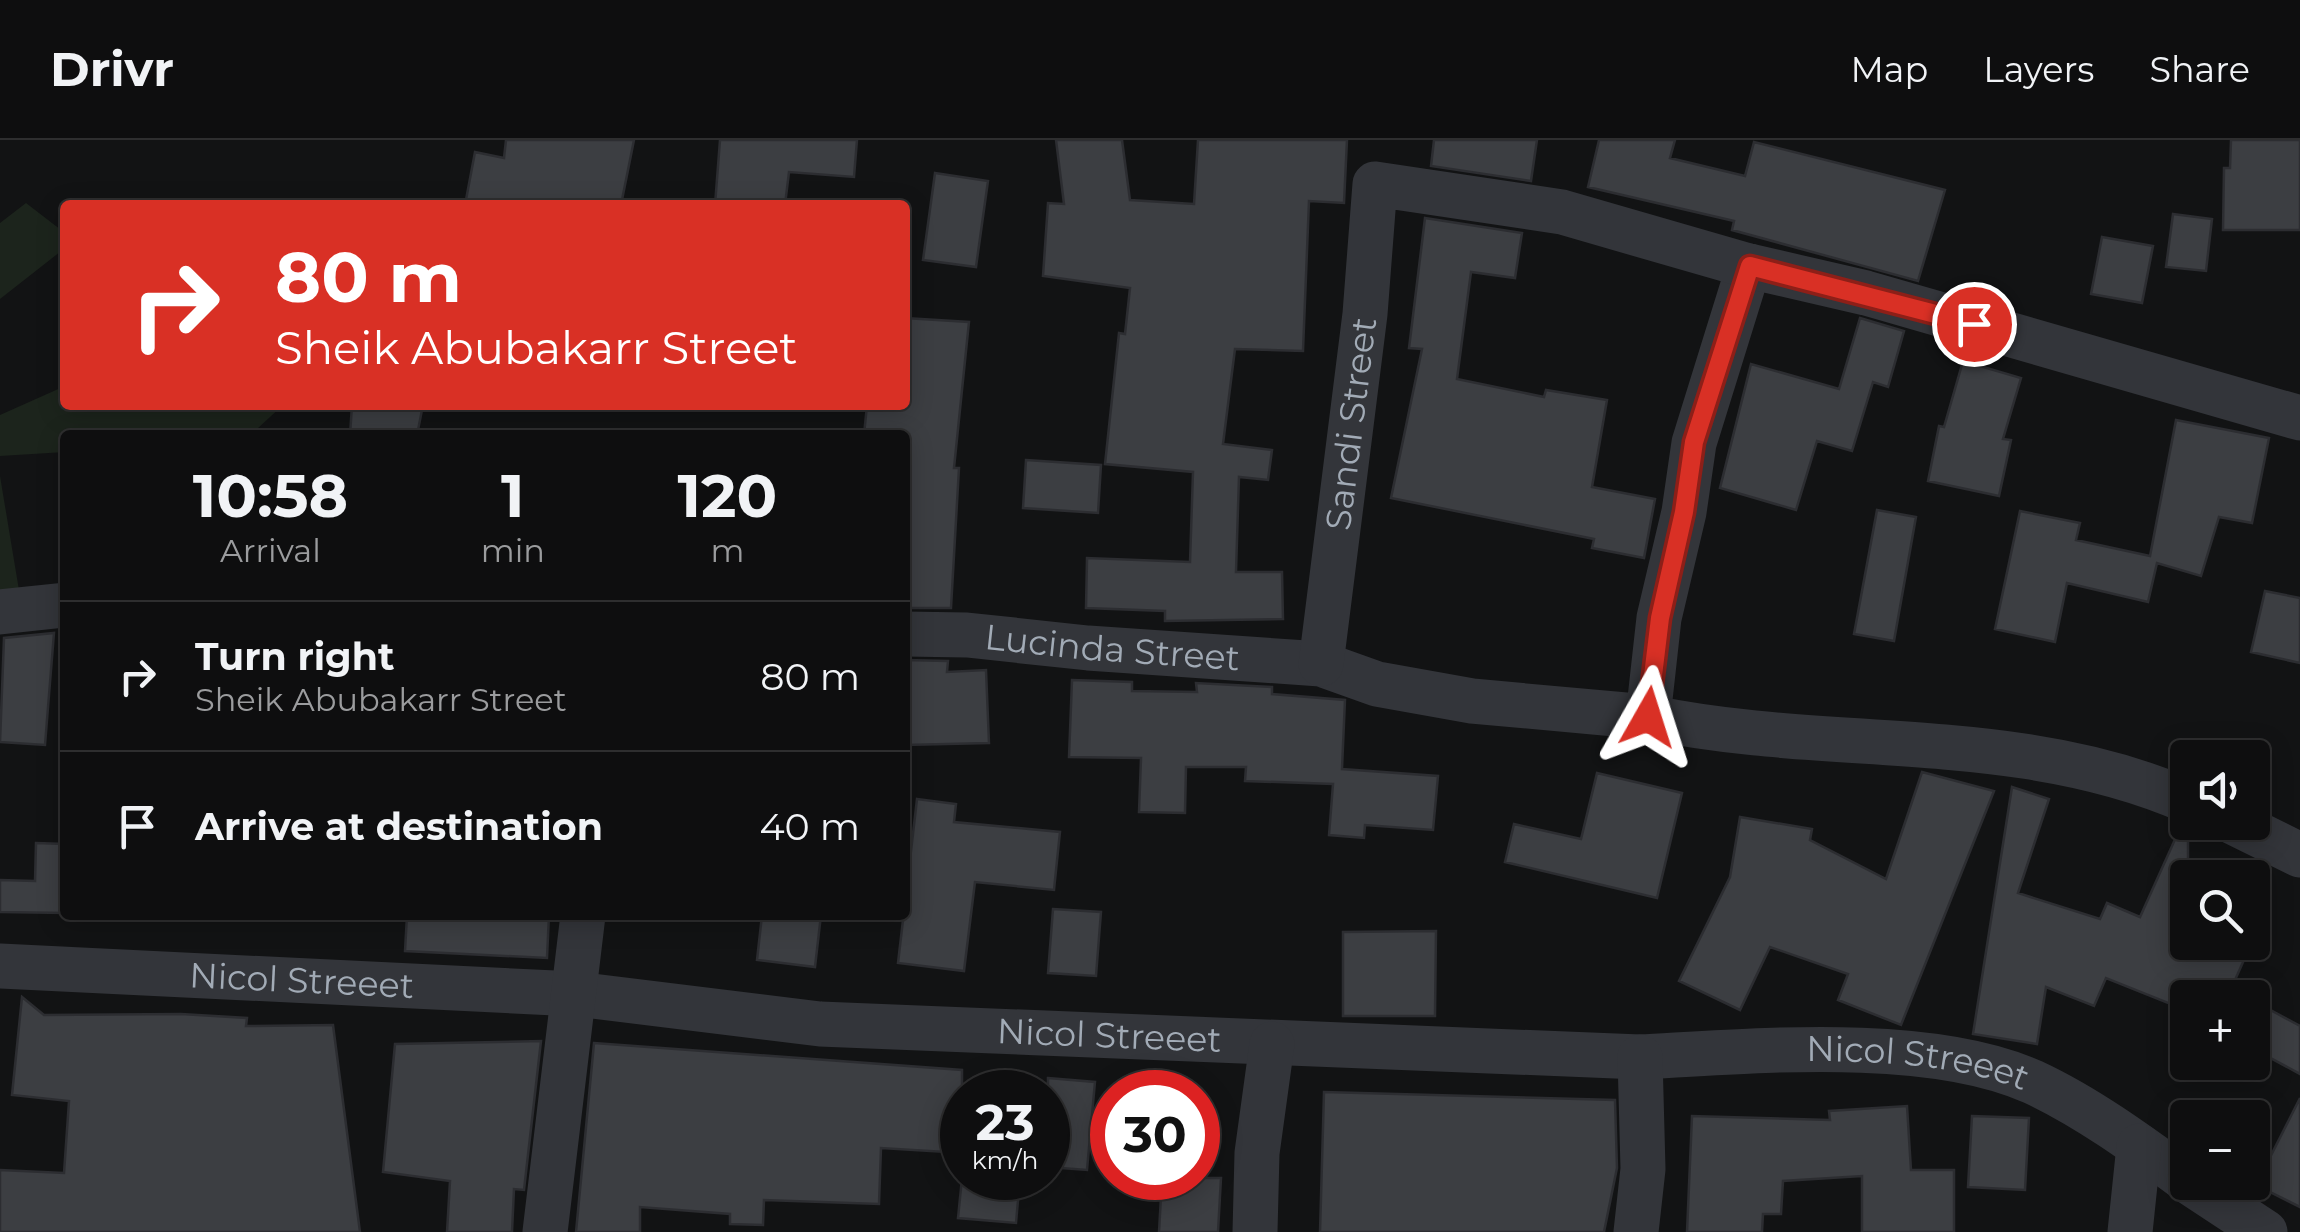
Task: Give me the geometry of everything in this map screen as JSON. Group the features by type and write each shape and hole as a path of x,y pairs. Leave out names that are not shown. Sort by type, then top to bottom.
{"street":[{"name":"Sandi Street","path":"1321,664 1365,314 1376,184 1562,212 1750,266"},
{"path":"1648,717 1660,618 1684,512 1694,442 1750,266 1866,293 2300,418"},
{"path":"0,612 60,606"},
{"name":"Lucinda Street","path":"910,634 967,635 1088,648 1321,664 1377,684 1472,701 1648,717 1706,729 1900,741 2081,764 2170,795"},
{"path":"2268,840 2300,856"},
{"path":"546,1232 583,920"},
{"name":"Nicol Streeet","path":"0,966 576,994 820,1024 978,1027 1272,1044 1640,1057 1750,1052 1954,1058 2033,1082 2170,1169"},
{"path":"1255,1232 1257,1152 1272,1044"},
{"path":"1636,1232 1642,1169 1640,1057"},
{"path":"2130,1232 2139,1146"},
{"name":"Nicol Streeet","path":"2215,1200 2264,1232"}],"shaded area":[{"path":"26,203 60,229 60,252 0,299 0,223"},
{"path":"60,388 60,410 278,410 257,429 250,430 60,430 60,452 0,456 0,415"},
{"path":"0,476 19,590 0,593"}],"building":[{"path":"506,140 634,140 622,200 466,200 475,152 504,158"},
{"path":"720,140 857,140 854,177 789,172 786,200 715,200"},
{"path":"1056,140 1122,140 1130,200 1194,204 1198,140 1347,140 1344,203 1309,201 1303,351 1235,349 1223,444 1272,450 1268,480 1239,477 1236,572 1282,572 1283,619 1165,621 1165,611 1086,608 1087,558 1190,562 1193,472 1105,464 1119,333 1125,334 1130,288 1043,276 1048,203 1064,204"},
{"path":"1434,140 1537,140 1531,181 1431,166"},
{"path":"1599,140 1675,140 1670,158 1745,176 1754,142 1945,190 1918,281 1732,230 1734,221 1588,187"},
{"path":"2231,140 2300,140 2300,230 2223,230 2224,168 2230,168"},
{"path":"935,173 988,181 976,267 923,260"},
{"path":"2173,214 2212,219 2206,271 2166,267"},
{"path":"1425,218 1522,233 1515,278 1471,272 1457,379 1544,397 1546,390 1607,400 1592,487 1655,499 1644,558 1592,548 1594,539 1391,498 1422,349 1409,348"},
{"path":"2102,237 2153,246 2142,303 2091,294"},
{"path":"910,318 969,322 954,468 959,468 951,608 910,608 910,430 864,430 866,410 910,410"},
{"path":"1860,318 1904,331 1888,387 1873,382 1852,451 1817,441 1796,510 1720,488 1751,364 1839,389"},
{"path":"1963,361 2021,378 2003,439 2011,440 1999,496 1928,481 1939,426 1944,427"},
{"path":"352,410 422,410 418,430 350,430"},
{"path":"2176,420 2269,438 2252,523 2219,517 2201,576 2157,563 2148,602 2067,583 2055,642 1995,629 2020,511 2080,523 2076,540 2150,556"},
{"path":"1026,460 1101,465 1098,513 1023,508"},
{"path":"1877,510 1916,517 1894,641 1854,634"},
{"path":"2265,591 2300,598 2300,663 2251,652"},
{"path":"54,633 45,745 0,742 4,638"},
{"path":"910,660 948,661 947,672 986,670 989,743 910,745"},
{"path":"1072,680 1132,682 1132,691 1197,692 1196,683 1272,687 1272,694 1345,700 1342,769 1438,776 1433,830 1365,825 1364,838 1329,835 1333,784 1245,781 1246,767 1186,767 1185,813 1139,812 1141,758 1069,757"},
{"path":"1922,772 1994,791 1901,1025 1838,1000 1848,974 1770,947 1740,1010 1679,981 1730,877 1740,817 1812,829 1810,840 1886,879"},
{"path":"1597,773 1682,793 1657,898 1505,862 1514,824 1581,839"},
{"path":"2012,787 2049,799 2018,893 2100,919 2107,903 2140,917 2175,840 2188,840 2188,860 2170,860 2170,960 2244,960 2235,980 2170,980 2170,1004 2106,978 2094,1006 2046,987 2037,1044 1973,1034"},
{"path":"917,799 956,804 954,822 1060,832 1054,890 975,882 964,971 898,963 903,920 910,920 910,859"},
{"path":"36,843 60,844 60,913 0,912 0,880 35,881"},
{"path":"1053,909 1101,912 1096,976 1048,973"},
{"path":"407,920 549,920 547,958 405,951"},
{"path":"761,920 820,920 815,967 757,960"},
{"path":"1436,931 1435,1016 1343,1016 1343,932"},
{"path":"22,997 44,1015 181,1014 247,1018 246,1026 333,1025 360,1232 0,1232 0,1170 64,1173 69,1101 12,1095"},
{"path":"2270,1010 2300,1026 2300,1074 2270,1058"},
{"path":"541,1041 524,1190 514,1189 512,1232 447,1232 450,1181 383,1172 395,1044"},
{"path":"594,1043 962,1070 940,1070 940,1152 881,1148 879,1204 764,1200 763,1225 730,1224 730,1214 640,1207 640,1232 576,1232"},
{"path":"1070,1080 1090,1082 1087,1170 1070,1169"},
{"path":"1324,1092 1615,1100 1617,1168 1604,1232 1320,1232"},
{"path":"2300,1098 2300,1207 2270,1192 2270,1157"},
{"path":"1907,1106 1911,1170 1954,1170 1954,1232 1862,1232 1862,1176 1783,1181 1781,1214 1763,1214 1762,1232 1687,1232 1692,1116 1830,1120 1829,1111"},
{"path":"1972,1116 2029,1118 2025,1190 1968,1187"},
{"path":"960,1200 1018,1200 1016,1223 958,1218"},
{"path":"1161,1200 1220,1200 1218,1232 1159,1232"}],"route":[{"path":"1648,717 1660,618 1684,512 1694,442 1718,377 1750,266 1974,324"}]}
